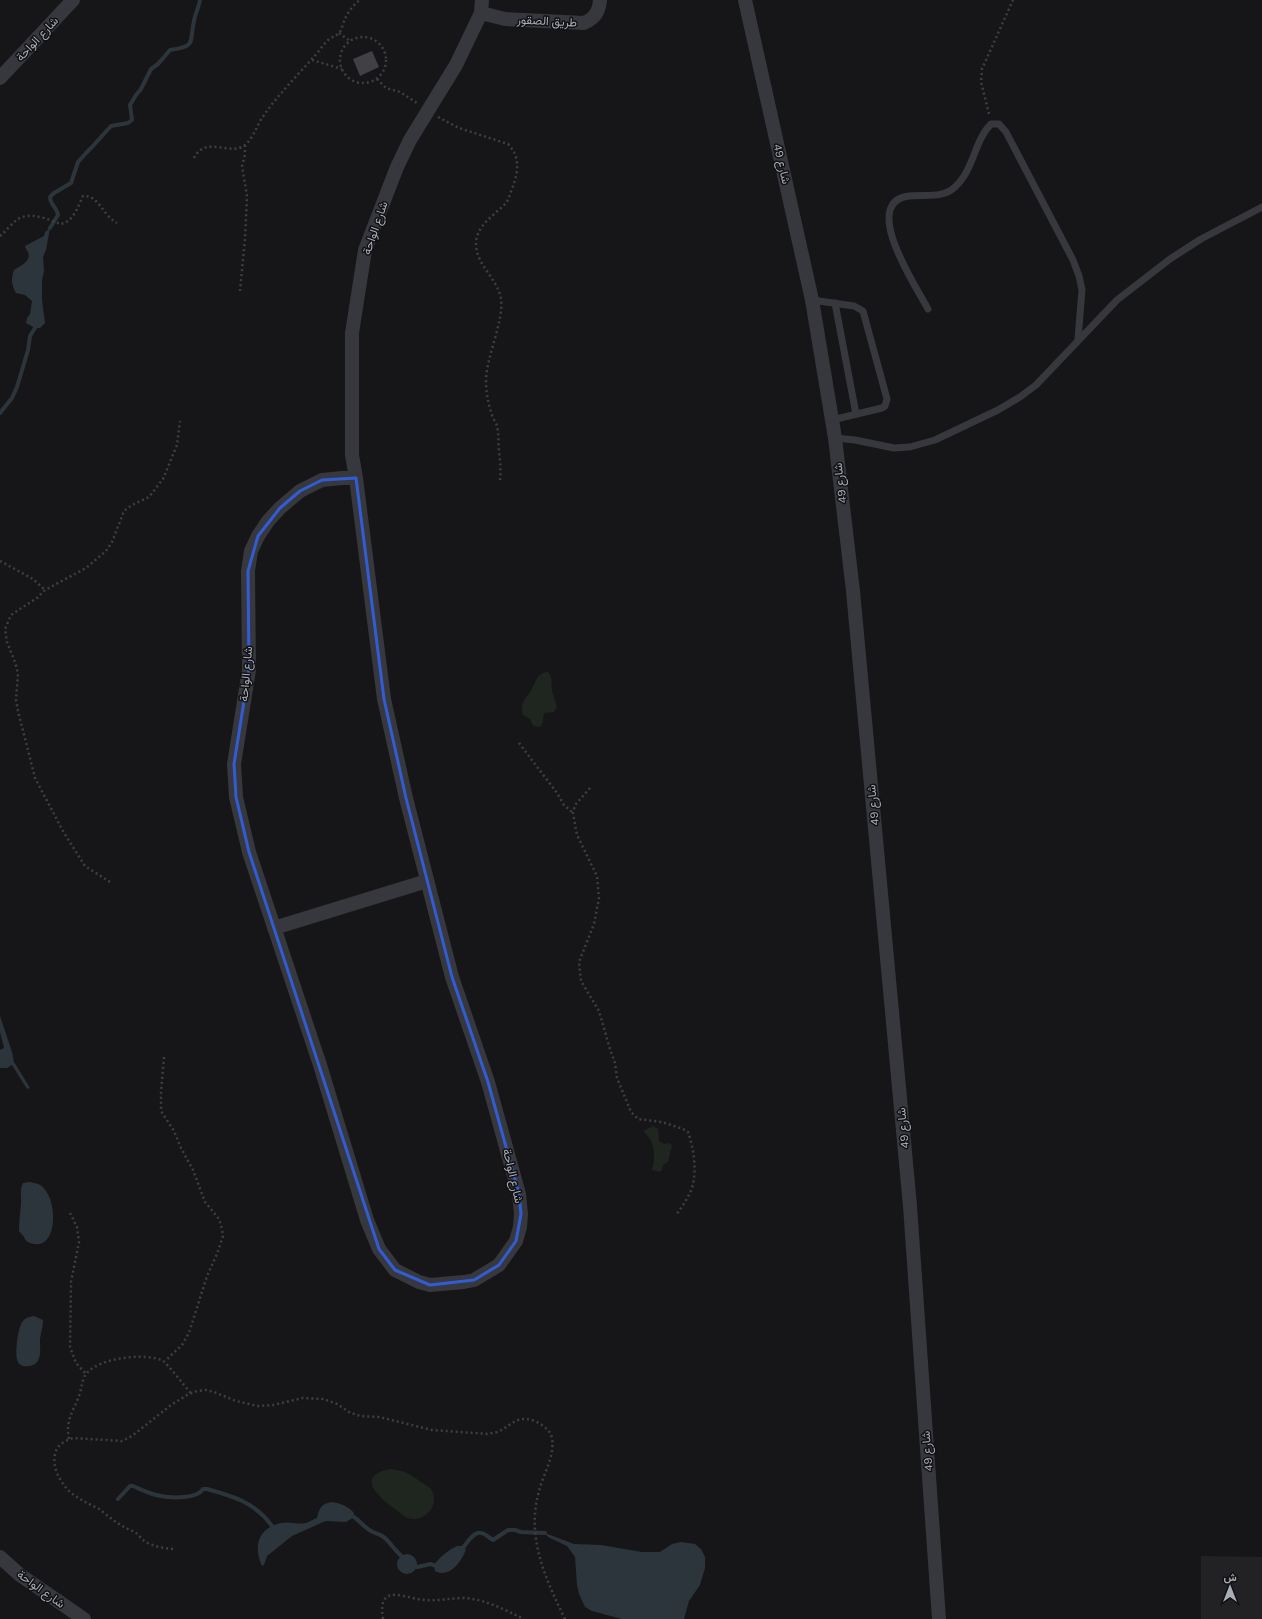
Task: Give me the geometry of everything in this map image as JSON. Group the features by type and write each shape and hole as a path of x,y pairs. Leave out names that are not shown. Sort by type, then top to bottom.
{"street":[{"name":"شارع الواحة","path":"0,78 73,0"},
{"name":"طريق الصقور","path":"482,7 505,19 584,23 598,13 600,0"},
{"name":"شارع 49","path":"745,0 812,300 835,438 854,599 910,1206 939,1619"},
{"name":"شارع الواحة","path":"356,478 322,480 300,491 280,508 268,521 258,536 252,551 248,571 248,670 234,764 236,797 249,852 320,1065 367,1220 379,1249 395,1270 419,1282 430,1285 474,1280 499,1265 516,1241 520,1227 520,1194 488,1082 452,977 406,798 384,699 356,478 352,455 352,333 366,250 397,167 410,140 456,65 482,7"},
{"path":"274,928 428,882"},
{"name":"شارع الواحة","path":"0,1557 20,1575 84,1619"}],"lane":[{"path":"928,309 894,244 888,224 890,209 895,201 902,197 916,195 932,196 955,188 967,174 984,131 991,124 999,124 1006,132 1073,260 1079,276 1082,290 1078,339"},
{"path":"835,438 855,440 894,448 910,447 935,440 998,410 1020,397 1036,385 1078,339 1117,300 1170,259 1201,239 1262,207"},
{"path":"812,300 854,306 863,311 887,399 885,406 882,408 832,420"},
{"path":"835,303 856,414"}],"path":[{"path":"194,158 200,150 207,147 233,149 245,146 253,136 262,118 281,92 312,60 330,38 339,33 346,17 360,0"},
{"path":"991,124 981,82 982,69 1013,0"},
{"path":"339,33 350,41"},
{"path":"359,37 370,38 379,43 385,51 387,61 384,71 377,79 367,83 357,82 348,78 342,69 340,59 343,49 350,41 359,37"},
{"path":"312,60 342,69"},
{"path":"377,79 386,88 406,96 428,111 459,128 508,144 514,150 517,158 518,166 515,182 507,202 485,224 478,235 476,244 478,256 498,290 501,300 500,312 486,378 486,394 498,430 501,465 500,480"},
{"path":"240,291 247,196 242,166 245,155 245,146"},
{"path":"0,236 18,219 25,216 34,216 64,224 74,214 83,196 88,196 96,200 110,219 117,223"},
{"path":"110,882 85,866 64,832 35,778 21,726 16,700 18,673 7,642 5,629 11,615 37,598 45,590 65,580 98,558 112,542 124,511 132,505 149,497 163,479 175,453 180,421"},
{"path":"0,561 33,579 45,590"},
{"path":"519,743 557,793 564,805 573,813"},
{"path":"590,788 575,805 573,813 577,835 597,876 599,898 594,924 579,962 579,974 599,1011 615,1063 617,1078 630,1112 638,1119 662,1122 688,1132 694,1155 693,1181 691,1189 676,1215"},
{"path":"164,1057 161,1111 174,1131 193,1170 205,1202 219,1219 223,1236 205,1282 189,1333 182,1345 165,1361"},
{"path":"70,1213 77,1227 79,1242 71,1282 70,1347 76,1363 86,1374"},
{"path":"69,1439 68,1419 86,1374 92,1368 99,1365 126,1357 144,1356 165,1361 182,1384 191,1393"},
{"path":"173,1549 145,1542 134,1532 122,1526 98,1509 77,1498 67,1489 59,1478 55,1467 54,1459 60,1445 69,1439 86,1438 122,1441 132,1436 171,1405 197,1391 214,1392 248,1405 258,1406 273,1405 303,1398 324,1399 360,1416 380,1417 432,1430 488,1434 497,1432 516,1420 527,1419 538,1423 547,1429 552,1438 552,1448 549,1461 535,1504 534,1536 542,1564 556,1601 565,1619"},
{"path":"383,1619 382,1605 384,1600 390,1595 397,1594 425,1600 473,1599 499,1607 524,1619"}],"highlighted area":[{"path":"356,478 384,699 406,798 452,977 488,1082 519,1194 521,1214 516,1241 499,1265 474,1280 430,1285 395,1270 379,1249 249,852 236,797 234,764 249,670 248,571 258,536 280,508 300,491 322,480"}],"shaded area":[{"path":"50,228 46,250 43,257 44,271 42,280 42,300 45,323 40,328 35,328 26,323 30,314 32,301 25,295 16,293 12,284 12,276 14,270 27,261 29,255 25,246 44,236 45,232"},
{"path":"548,672 551,677 552,691 556,708 554,712 545,713 540,727 534,726 530,719 523,715 522,705 532,689 536,679 541,674"},
{"path":"0,1016 14,1062 30,1088 27,1089 12,1065 7,1068 0,1068 0,1050 4,1048 0,1032"},
{"path":"653,1126 658,1129 659,1141 664,1144 670,1143 672,1146 668,1162 663,1165 660,1172 652,1170 654,1149 650,1139 643,1131"},
{"path":"30,1182 40,1185 46,1192 51,1201 53,1213 53,1224 50,1234 45,1242 37,1244 26,1241 19,1231 21,1189 23,1183"},
{"path":"34,1316 43,1320 40,1339 40,1354 34,1365 23,1366 18,1362 16,1356 18,1333 24,1320 28,1317"},
{"path":"390,1469 410,1474 431,1489 434,1499 433,1504 428,1513 423,1517 413,1519 403,1516 377,1493 372,1482 374,1477 379,1472"},
{"path":"331,1502 341,1504 346,1507 354,1513 354,1517 346,1522 326,1521 292,1536 267,1556 264,1565 262,1566 259,1559 258,1545 267,1529 273,1525 287,1522 300,1524 307,1523 317,1518 321,1507"},
{"path":"545,1533 574,1544 601,1545 642,1552 660,1552 672,1544 681,1542 695,1544 701,1549 705,1557 705,1568 700,1585 689,1601 684,1619 622,1619 592,1611 585,1607 577,1585 575,1557 567,1546 548,1537"},
{"path":"457,1546 462,1546 466,1549 454,1568 445,1573 435,1571 434,1565 436,1562 447,1552"},
{"path":"407,1554 414,1557 417,1564 414,1571 407,1574 400,1571 397,1564 400,1557"},
{"path":"1201,1556 1262,1557 1262,1619 1201,1619"}],"building":[{"path":"372,51 379,67 360,76 353,59"}],"waterway":[{"path":"50,228 58,215 50,197 71,183 78,162 111,126 128,123 132,120 130,105 141,89 151,69 158,64 170,50 179,49 188,45 190,42 200,0"},
{"path":"0,413 12,398 17,387 28,350 30,336 35,328"},
{"path":"118,1499 130,1486 156,1495 167,1497 188,1497 199,1493 203,1489 207,1489 226,1494 251,1506 266,1518 272,1526"},
{"path":"354,1517 373,1532 388,1541 405,1559"},
{"path":"461,1550 472,1536 478,1533 484,1534 493,1540 508,1530 545,1533"},
{"path":"412,1564 417,1567 431,1564 438,1567"}]}
